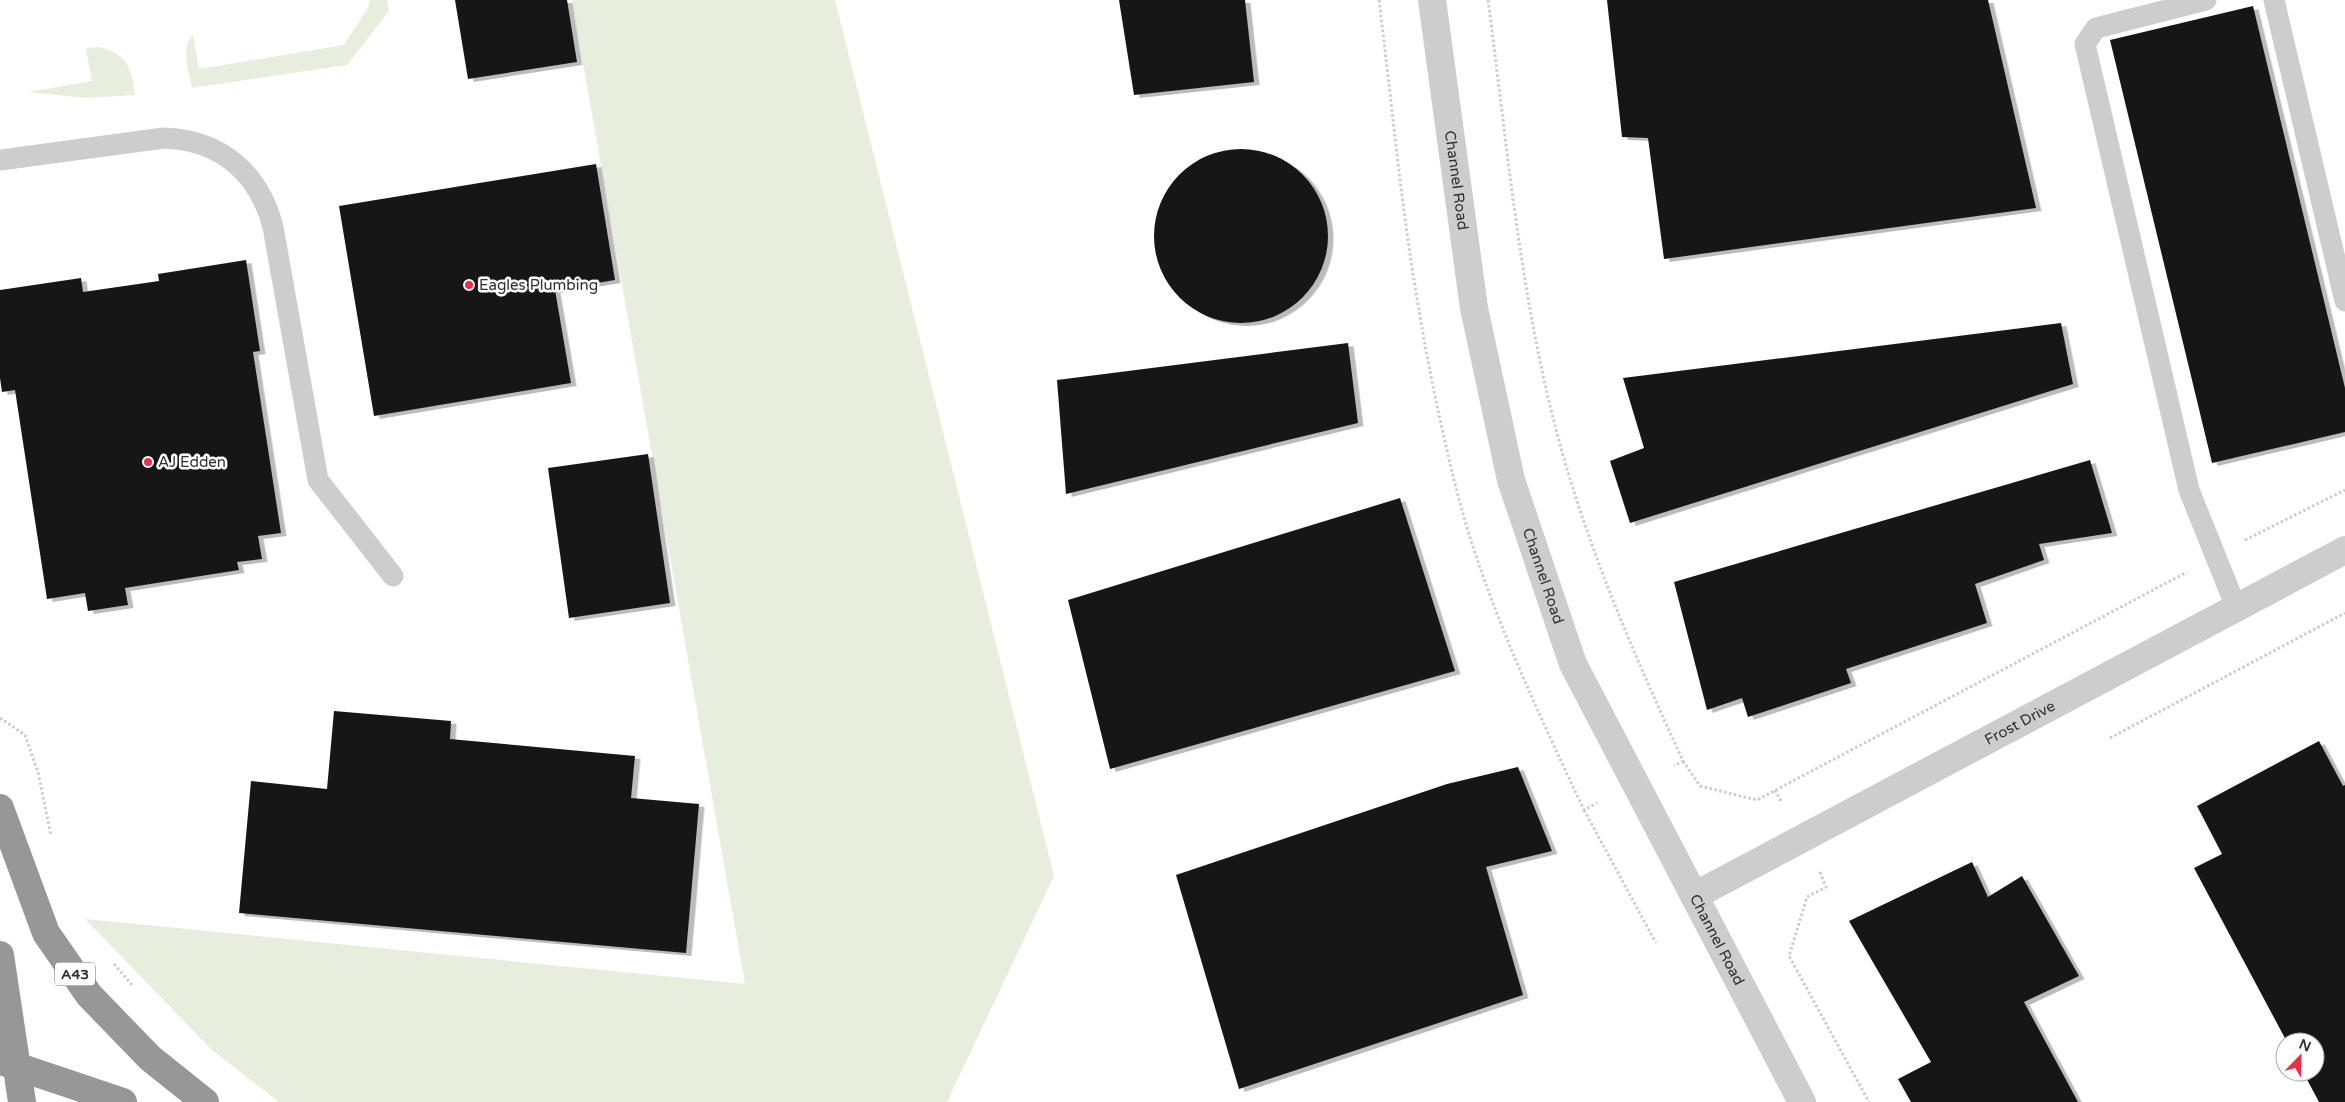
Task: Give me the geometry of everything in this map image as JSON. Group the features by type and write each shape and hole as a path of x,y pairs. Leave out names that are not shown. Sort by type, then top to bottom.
{"highway":[{"name":"A43","path":"0,808 46,933 89,995 150,1058 205,1102"},
{"path":"0,955 9,1064 22,1102"},
{"path":"9,1064 123,1102"}],"street":[{"name":"Channel Road","path":"1432,0 1474,308 1511,480 1573,664 1802,1102"},
{"name":"Frost Drive","path":"1694,896 2345,550"}],"lane":[{"path":"2206,0 2096,28 2084,44 2189,490 2236,607"},
{"path":"2274,0 2345,301"},
{"path":"0,160 164,138 202,144 228,157 242,169 268,208 273,227 318,480 393,576"}],"path":[{"path":"1379,0 1418,309 1435,399 1458,494 1490,594 1550,738 1584,810 1656,943"},
{"path":"1488,0 1512,186 1534,328 1562,454 1599,568 1634,654 1683,761 1700,786 1757,800 2279,521 2345,490"},
{"path":"2110,738 2345,613"},
{"path":"0,718 25,735 38,772 51,839"},
{"path":"1674,766 1683,761"},
{"path":"1775,790 1781,801"},
{"path":"1584,810 1597,803"},
{"path":"1820,872 1826,887 1807,897 1789,956 1868,1102"},
{"path":"109,959 136,988"}],"green space":[{"path":"369,0 387,0 389,11 347,65 192,88 186,53 189,40 193,35 199,69 344,45 369,6"},
{"path":"572,0 835,0 1054,876 947,1102 279,1102 212,1050 85,919 745,984"},
{"path":"100,47 117,54 127,64 132,77 135,95 85,98 28,92 92,81 86,48"}],"building":[{"path":"455,0 567,0 577,62 468,79"},
{"path":"1119,0 1245,0 1254,82 1134,95"},
{"path":"1607,0 1988,0 2036,208 1664,259 1648,138 1622,137"},
{"path":"2253,6 2345,388 2345,432 2212,463 2110,40"},
{"path":"1250,149 1274,155 1290,163 1303,174 1314,187 1322,203 1327,219 1327,253 1322,269 1314,285 1303,298 1290,309 1266,320 1250,323 1232,323 1216,320 1192,309 1168,285 1155,253 1154,227 1157,211 1168,187 1192,163 1224,150"},
{"name":"Eagles Plumbing","path":"596,164 615,280 555,290 571,383 374,416 339,206"},
{"name":"AJ Edden","path":"246,260 260,351 253,352 281,533 258,536 262,559 237,562 239,570 125,588 128,605 88,611 85,593 47,599 15,390 2,392 0,378 0,290 81,278 83,292 159,281 158,274"},
{"path":"2061,323 2073,384 1630,523 1610,461 1644,448 1623,378"},
{"path":"1348,343 1358,423 1066,494 1057,380"},
{"path":"648,454 670,603 569,618 548,468"},
{"path":"2090,460 2112,533 2039,544 2044,560 1975,584 1987,623 1846,669 1851,683 1748,717 1742,698 1707,710 1674,582"},
{"path":"1400,498 1455,671 1110,769 1068,600"},
{"path":"334,711 451,721 450,739 635,756 631,798 699,804 686,953 239,913 251,781 327,789"},
{"path":"2319,741 2343,786 2345,785 2345,1102 2319,1102 2308,1082 2325,1082 2325,1032 2282,1032 2194,868 2222,854 2197,806"},
{"path":"1518,767 1552,851 1486,867 1523,995 1239,1089 1176,875 1447,784"},
{"path":"1972,862 1988,897 2022,876 2079,976 2024,1002 2078,1102 1911,1102 1898,1079 1931,1062 1849,921"}],"place":[{"name":"Eagles Plumbing","path":"469,285"},
{"name":"AJ Edden","path":"148,462"}]}
